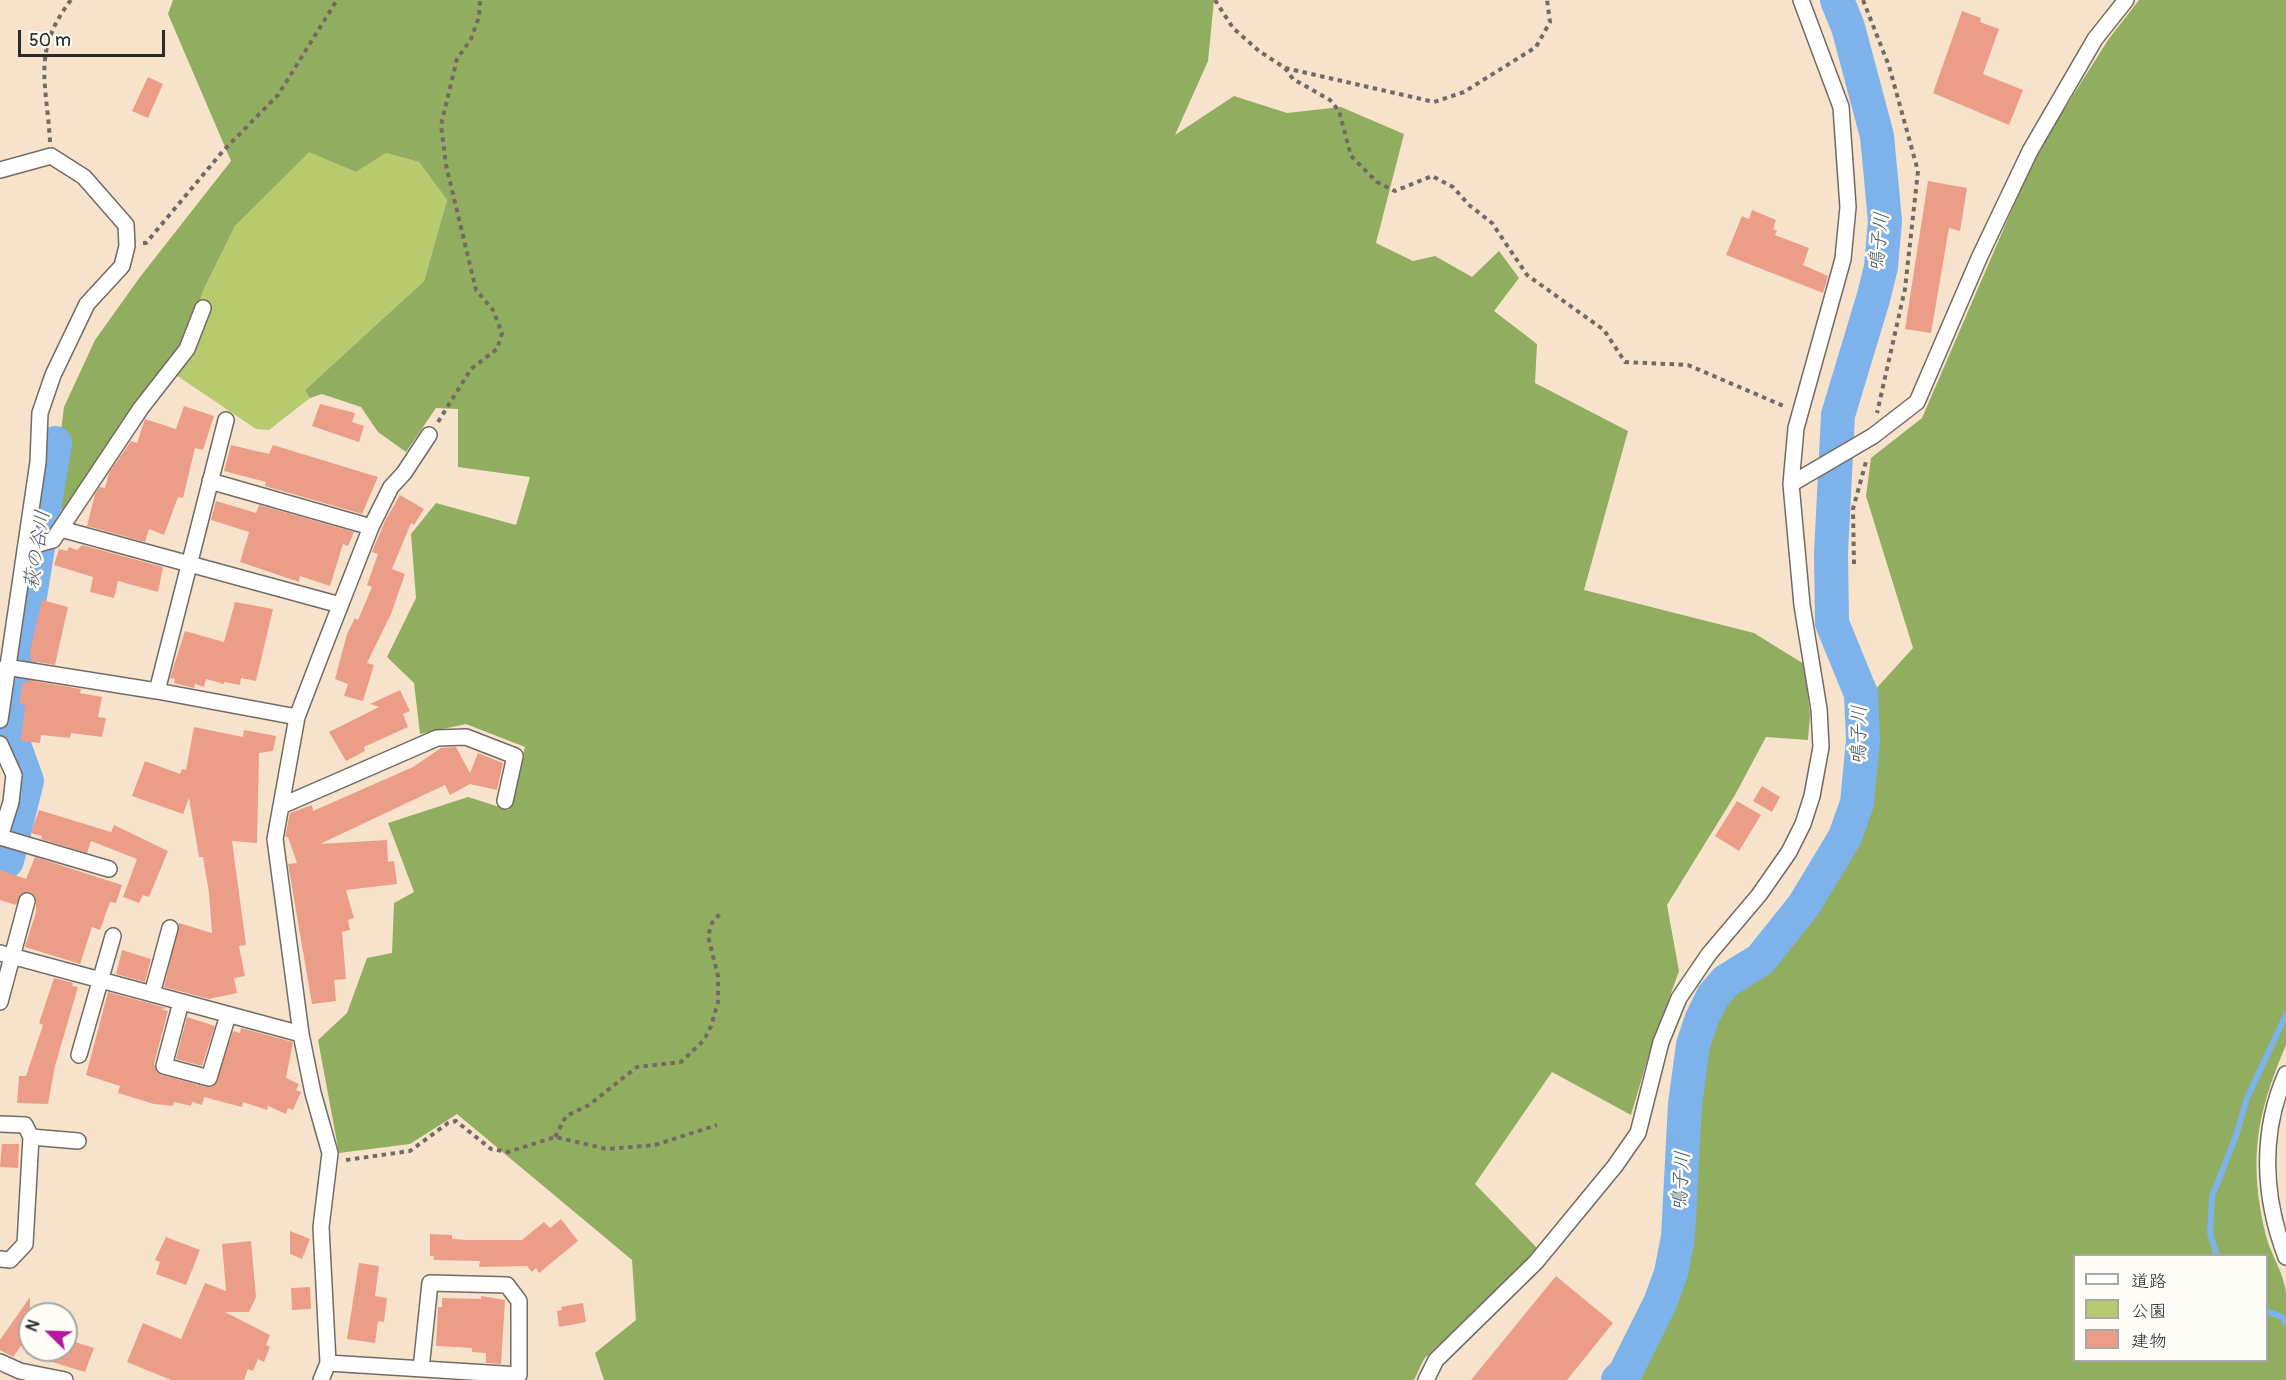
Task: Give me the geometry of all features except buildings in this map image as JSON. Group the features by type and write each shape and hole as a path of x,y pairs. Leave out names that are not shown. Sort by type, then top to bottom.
{"street":[{"path":"1426,1380 1436,1359 1536,1262 1627,1150 1638,1133 1645,1115 1661,1041 1679,998 1708,954 1759,895 1789,852 1803,824 1821,747 1819,709 1802,605 1791,484 1800,413 1843,259 1848,207 1840,107 1801,0"},
{"path":"1791,484 1873,436 1917,402 1980,256 2030,151 2095,39 2126,0"},
{"path":"0,170 51,156 84,177 126,225 127,246 122,266 87,304 53,375 40,413 36,544 6,667 0,720"},
{"path":"36,544 54,540 141,408 187,349 203,308"},
{"path":"157,691 226,420"},
{"path":"321,1380 328,1363 321,1227 331,1161 301,1034 275,839 297,717 340,604 371,527 391,487 404,473 429,435"},
{"path":"210,481 371,527"},
{"path":"61,529 340,604"},
{"path":"6,667 157,691 297,717"},
{"path":"281,806 436,738 466,737 514,756 505,801"},
{"path":"0,744 14,775 6,839 109,869"},
{"path":"0,1002 6,955 27,901"},
{"path":"152,994 170,928"},
{"path":"79,1055 113,936"},
{"path":"6,955 301,1034"},
{"path":"181,1002 164,1066 209,1078 228,1015"},
{"path":"2286,1074 2274,1108 2267,1151 2270,1193 2278,1235 2286,1257"},
{"path":"0,1124 25,1125 31,1137 25,1244 10,1260 0,1259"},
{"path":"31,1137 78,1141"},
{"path":"328,1363 421,1369 519,1375 519,1301 507,1285 430,1284 421,1369"},
{"path":"0,1362 20,1371 65,1380"}],"path":[{"path":"51,156 43,61 57,18 71,0"},
{"path":"127,246 146,243 223,152 278,95 337,0"},
{"path":"429,435 471,369 497,349 502,333 493,310 476,291 446,165 441,124 457,59 471,39 479,17 480,0"},
{"path":"1215,0 1233,28 1285,68 1293,79 1330,100 1339,111 1351,156 1377,182 1395,191 1432,176 1453,187 1468,205 1492,223 1527,275 1604,330 1625,362 1688,365 1800,413"},
{"path":"1285,68 1434,102 1464,92 1536,47 1550,22 1547,0"},
{"path":"1854,564 1853,509 1873,436 1881,385 1905,289 1918,171 1889,66 1863,0"},
{"path":"555,1137 566,1116 589,1105 637,1067 681,1062 704,1040 716,1014 719,989 708,936 712,922 722,911"},
{"path":"331,1161 383,1157 410,1151 448,1123 456,1121 491,1149 508,1152 555,1137 607,1149 655,1145 717,1125"}],"green space":[{"path":"173,0 1214,0 1208,61 1175,135 1234,96 1287,113 1341,107 1404,134 1376,243 1413,261 1435,256 1472,277 1499,251 1519,278 1494,311 1537,344 1535,383 1628,431 1584,590 1754,633 1804,664 1810,714 1808,740 1766,737 1735,795 1667,905 1679,971 1649,1054 1631,1115 1552,1072 1475,1184 1538,1249 1424,1359 1414,1380 604,1380 595,1353 636,1320 632,1260 457,1114 410,1144 339,1153 318,1040 347,1013 367,958 392,953 394,903 414,892 388,823 468,797 509,810 525,747 466,724 420,734 414,683 387,657 416,598 411,534 436,503 516,525 530,477 458,467 458,409 436,408 406,452 378,432 361,407 322,394 310,398 305,390 424,281 447,200 419,162 386,153 356,172 309,152 235,226 204,289 180,351 64,510 51,509 64,407 95,340 140,277 231,161 168,14"},
{"path":"2139,0 2286,0 2286,1045 2262,1116 2258,1139 2257,1184 2266,1236 2283,1278 2286,1293 2286,1380 1636,1380 1670,1311 1684,1275 1691,1237 1700,1076 1713,1025 1727,1000 1772,967 1795,942 1835,885 1858,844 1871,804 1875,776 1874,691 1913,648 1866,496 1871,458 1922,418 2036,154 2108,40"},
{"path":"309,151 356,172 386,153 419,162 447,200 424,281 305,390 310,398 269,430 256,429 167,369 180,351 204,289 235,226"}],"waterway":[{"name":"鳴子川","path":"1618,1380 1625,1373 1660,1303 1671,1273 1678,1237 1685,1104 1693,1045 1702,1018 1713,996 1726,981 1760,960 1804,905 1845,837 1857,803 1863,740 1861,694 1832,623 1831,553 1838,415 1881,267 1885,221 1877,136 1848,27 1837,0"},
{"name":"萩の谷川","path":"20,658 55,443"},
{"name":"萩の谷川","path":"0,865 7,861 27,781 13,742 10,722 17,678"},
{"path":"2216,1254 2210,1233 2212,1197 2237,1133 2247,1098 2286,1015"},
{"path":"2268,1312 2282,1317 2286,1323"}]}
